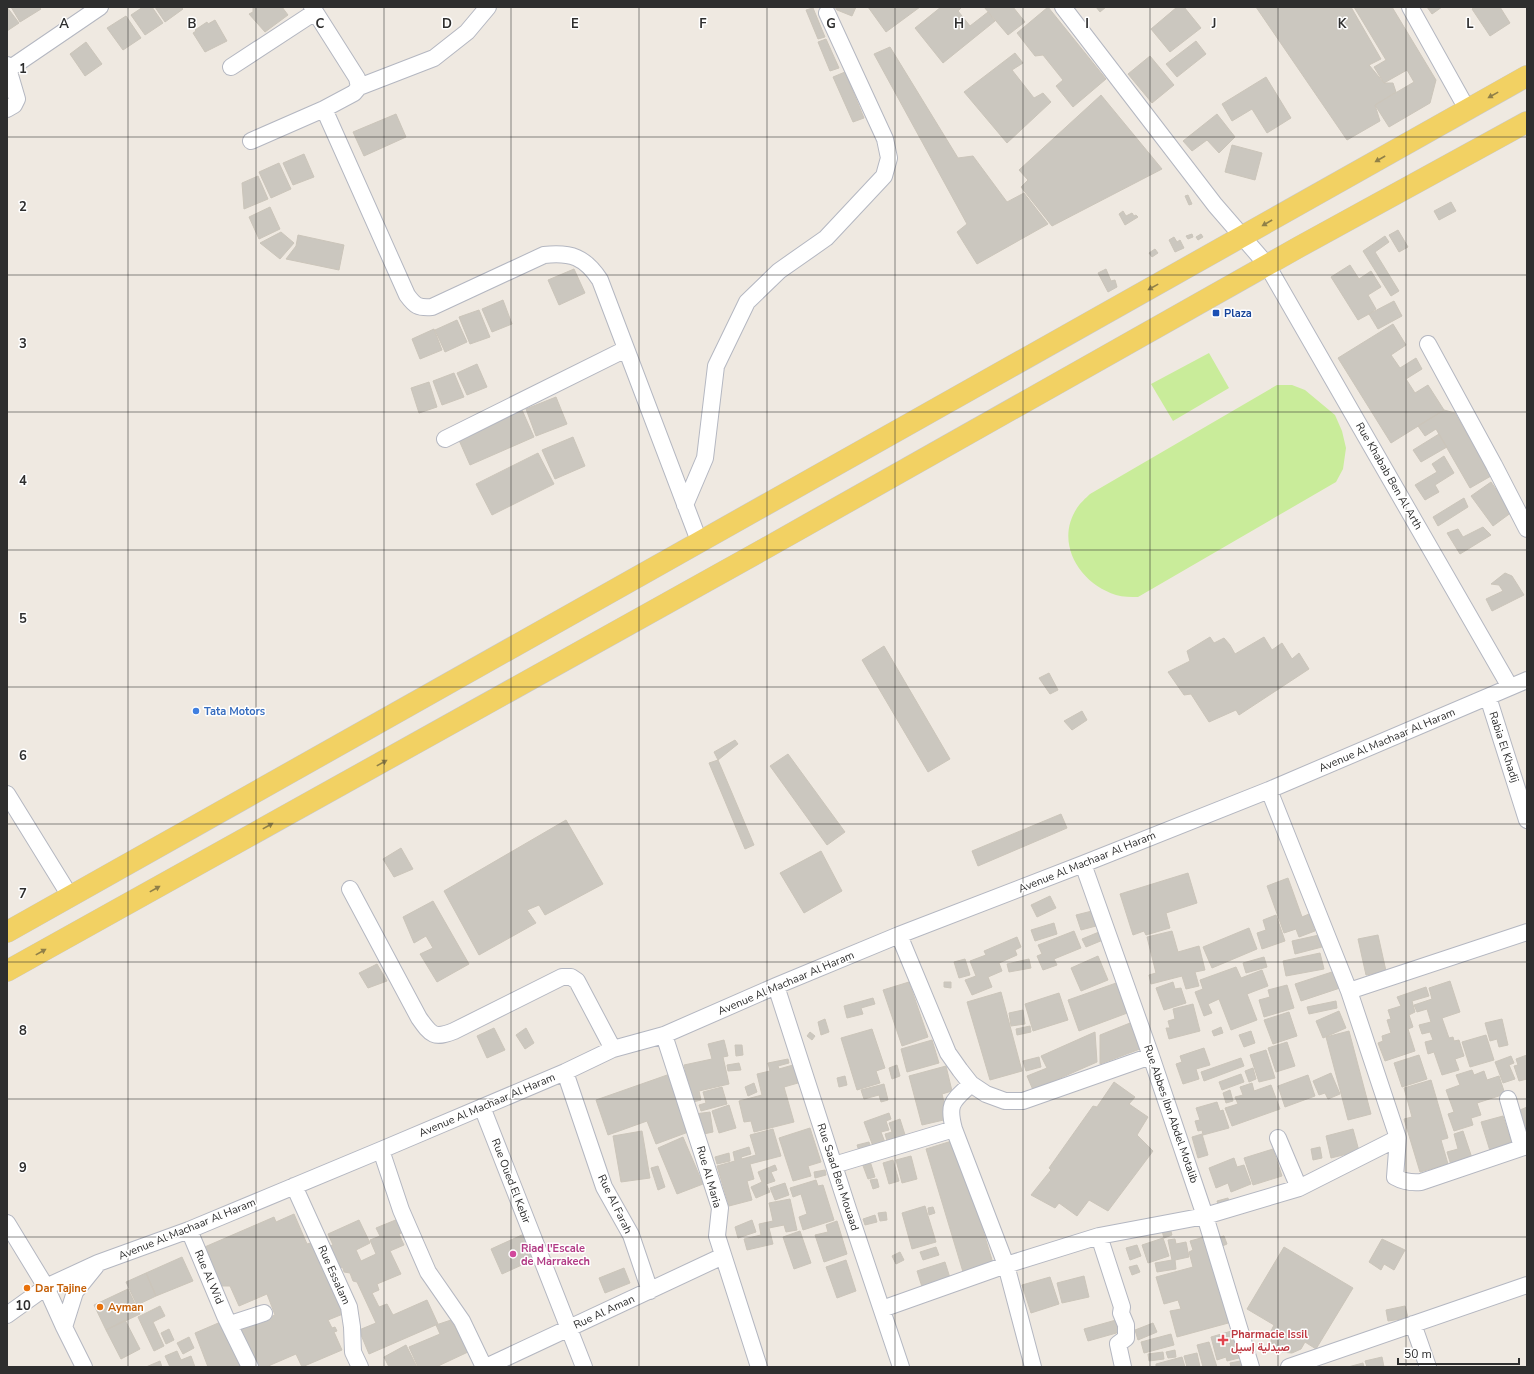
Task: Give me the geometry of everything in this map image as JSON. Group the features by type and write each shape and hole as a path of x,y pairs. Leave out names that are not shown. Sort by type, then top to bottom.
{"main road":[{"path":"7,932 698,541 1527,76"},
{"path":"7,971 752,556 1268,265 1527,122"}],"street":[{"path":"7,109 14,105 17,99 8,67 100,7"},
{"path":"251,141 324,109 354,93 359,87 434,58 467,32 488,7"},
{"name":"Rue Khabab Ben Al Arth","path":"1063,7 1215,205 1268,265 1510,687"},
{"path":"1410,7 1467,110"},
{"path":"231,67 313,9 357,78 359,87"},
{"path":"685,505 705,458 716,366 747,302 780,271 826,238 884,176 889,158 885,139 827,13"},
{"path":"324,109 407,295 414,304 422,308 432,307 544,255 570,255 582,260 592,268 600,280 698,541"},
{"path":"1428,344 1527,529"},
{"path":"445,438 626,349"},
{"name":"Avenue Al Machaar Al Haram","path":"7,1315 46,1287 98,1263 189,1230 565,1072 613,1049 664,1035 776,986 899,935 1269,790 1527,680"},
{"name":"Rabia El Khadij","path":"1488,697 1526,816"},
{"path":"1269,790 1349,991 1398,1138 1395,1177 1410,1183 1421,1182 1525,1146 1508,1099"},
{"path":"7,794 70,896"},
{"name":"Rue Abbes Ibn Abdel Motalib","path":"1083,864 1151,1056 1205,1216 1251,1367"},
{"path":"350,889 419,1018 428,1031 442,1036 562,977 571,977 577,981 613,1049"},
{"path":"1349,991 1527,932"},
{"path":"899,935 948,1053 971,1084 986,1094 1005,1101 1023,1101 1151,1056"},
{"name":"Rue Saad Ben Mouaad","path":"776,986 901,1367"},
{"name":"Rue Al Maria","path":"664,1035 720,1208 717,1236 759,1367"},
{"name":"Rue Al Farah","path":"565,1072 604,1187 631,1235 650,1291"},
{"path":"971,1084 955,1099 950,1115 1006,1265 1033,1367"},
{"name":"Rue Oued El Kebir","path":"482,1107 584,1367"},
{"path":"834,1165 954,1129"},
{"path":"1278,1138 1299,1188"},
{"path":"882,1309 1006,1265 1099,1236 1205,1216 1299,1188 1398,1138"},
{"name":"Rue Al Aman","path":"381,1150 401,1210 428,1272 462,1321 485,1367 723,1256"},
{"name":"Rue Essalam","path":"294,1186 349,1307 352,1327 353,1352 360,1367"},
{"path":"7,1223 46,1287 84,1367"},
{"name":"Rue Al Wid","path":"189,1230 250,1367"},
{"path":"1099,1236 1122,1307 1121,1313 1126,1325 1126,1338 1118,1344 1122,1367"},
{"path":"64,1327 75,1292 98,1263"},
{"path":"1289,1367 1527,1285"},
{"path":"230,1324 264,1313"},
{"path":"1413,1324 1428,1367"}],"green space":[{"path":"1209,353 1229,388 1173,421 1151,384"},
{"path":"1277,385 1292,385 1305,390 1335,415 1342,431 1346,448 1343,469 1336,482 1138,597 1124,597 1116,595 1103,590 1091,582 1074,560 1068,535 1071,521 1081,502 1090,494"}],"building":[{"path":"7,7 19,23 7,31"},
{"path":"11,7 39,7 41,9 20,22"},
{"path":"143,7 152,7 163,23 145,35 131,15"},
{"path":"155,7 181,7 183,9 165,22"},
{"path":"282,7 288,15 265,32 249,14 253,12 253,8"},
{"path":"835,7 856,7 852,16 837,10"},
{"path":"868,7 920,7 886,32"},
{"path":"941,7 962,7 958,11 970,26 988,12 995,21 943,63 915,28"},
{"path":"984,7 1013,7 1025,22 1008,35"},
{"path":"1048,7 1106,79 1073,107 1056,86 1063,80 1043,55 1035,56 1017,33"},
{"path":"1096,7 1106,7 1100,12"},
{"path":"1177,7 1184,7 1201,28 1170,52 1151,29"},
{"path":"1256,7 1351,7 1381,59 1369,65 1384,83 1393,83 1396,92 1375,105 1380,121 1347,140"},
{"path":"1354,7 1392,7 1436,80 1430,103 1389,127 1375,105 1414,82 1407,70 1384,83 1374,67 1386,60"},
{"path":"1427,7 1442,7 1432,14"},
{"path":"1475,7 1500,7 1510,23 1490,36 1472,9"},
{"path":"813,8 825,37 818,39 806,10"},
{"path":"126,16 141,38 123,50 107,28"},
{"path":"215,20 227,41 205,52 193,33 207,22 208,24"},
{"path":"826,39 839,68 830,71 818,42"},
{"path":"1196,41 1206,54 1177,77 1166,64"},
{"path":"86,42 102,64 85,76 70,54"},
{"path":"890,47 958,158 973,156 1007,202 1024,193 1048,224 977,264 957,232 967,224 874,54"},
{"path":"1015,53 1023,63 1012,70 1034,98 1043,93 1051,102 1007,143 964,92"},
{"path":"1150,56 1174,85 1152,103 1128,74"},
{"path":"845,72 864,118 853,122 833,77"},
{"path":"1266,77 1291,118 1267,133 1252,109 1232,121 1222,104"},
{"path":"1101,95 1162,169 1052,226 1021,187 1028,180 1019,170"},
{"path":"396,114 406,137 364,156 353,132"},
{"path":"1217,114 1235,137 1219,153 1207,140 1192,151 1183,141"},
{"path":"1232,145 1262,153 1255,180 1225,172"},
{"path":"304,154 314,177 293,185 283,163"},
{"path":"279,163 291,189 271,198 259,172"},
{"path":"258,176 268,199 244,209 242,183"},
{"path":"1188,195 1192,204 1189,205 1185,196"},
{"path":"1451,202 1456,211 1439,220 1434,211"},
{"path":"270,207 280,229 259,239 249,217"},
{"path":"1123,211 1126,216 1132,213 1134,216 1136,215 1138,217 1125,225 1119,214"},
{"path":"1398,230 1408,247 1399,252 1389,235"},
{"path":"281,232 294,243 280,259 260,243"},
{"path":"1192,234 1193,237 1188,239 1186,236"},
{"path":"1201,234 1203,237 1198,240 1196,237"},
{"path":"298,235 344,245 339,270 286,259 296,246"},
{"path":"1385,236 1389,242 1375,252 1399,291 1391,296 1363,251"},
{"path":"1174,237 1177,242 1180,240 1184,248 1175,252 1169,240"},
{"path":"1155,249 1158,253 1152,257 1149,253"},
{"path":"1350,265 1359,279 1371,271 1381,287 1368,295 1376,309 1358,320 1331,277"},
{"path":"574,269 585,293 559,305 548,280"},
{"path":"1106,269 1111,281 1115,280 1117,287 1108,292 1098,273"},
{"path":"503,300 512,324 492,332 482,309"},
{"path":"1394,301 1402,316 1378,329 1369,314"},
{"path":"479,310 490,337 470,344 459,317"},
{"path":"457,320 467,342 445,352 435,330"},
{"path":"1393,324 1406,345 1391,355 1400,368 1416,358 1422,369 1406,379 1415,393 1428,385 1444,410 1391,443 1338,358"},
{"path":"434,329 442,350 420,359 412,339"},
{"path":"477,364 487,387 467,395 457,373"},
{"path":"454,373 464,397 442,405 433,381"},
{"path":"429,382 437,407 419,413 411,388"},
{"path":"556,397 567,424 536,436 526,409"},
{"path":"522,410 534,437 470,465 458,438"},
{"path":"1444,410 1455,413 1491,476 1470,488 1436,429 1425,436 1418,426"},
{"path":"1439,434 1447,447 1421,462 1413,450"},
{"path":"573,437 585,466 555,479 542,450"},
{"path":"538,453 554,484 492,515 476,484"},
{"path":"1444,456 1454,473 1435,485 1439,492 1425,500 1415,485 1437,472 1432,464"},
{"path":"1491,482 1512,512 1493,526 1471,496"},
{"path":"1464,498 1468,507 1438,526 1433,517"},
{"path":"1483,527 1491,535 1460,554 1447,533 1458,529 1463,537"},
{"path":"1505,573 1512,576 1524,595 1492,611 1486,599 1503,591 1499,585 1491,584"},
{"path":"1210,637 1214,643 1224,638 1235,654 1264,637 1272,650 1282,643 1292,659 1299,653 1309,669 1239,715 1236,710 1209,722 1191,694 1184,695 1168,672 1190,661 1187,651"},
{"path":"884,646 950,759 928,772 862,660"},
{"path":"1049,673 1058,690 1050,694 1039,678"},
{"path":"1082,711 1087,720 1072,730 1064,721"},
{"path":"735,740 738,744 718,760 714,752"},
{"path":"788,754 845,832 827,845 770,766"},
{"path":"718,760 754,845 745,849 709,763"},
{"path":"1061,814 1067,828 978,866 972,851"},
{"path":"566,820 603,884 545,915 539,905 527,910 536,923 479,955 444,891"},
{"path":"401,848 413,869 394,877 383,859"},
{"path":"821,851 842,891 804,913 780,873"},
{"path":"1188,873 1197,903 1166,913 1170,928 1146,935 1144,931 1133,935 1120,894"},
{"path":"1288,878 1302,917 1309,914 1315,931 1299,937 1296,929 1284,933 1267,886"},
{"path":"1050,896 1056,908 1037,917 1031,905"},
{"path":"433,901 469,964 437,982 420,954 433,948 426,936 414,943 403,917"},
{"path":"1092,911 1096,926 1081,930 1076,915"},
{"path":"1276,915 1285,941 1262,949 1257,933 1266,930 1263,920"},
{"path":"1054,923 1057,934 1035,941 1031,930"},
{"path":"1249,928 1257,949 1212,968 1203,947"},
{"path":"1074,931 1081,948 1054,959 1057,965 1043,970 1037,956 1042,954 1038,945"},
{"path":"1172,931 1178,952 1199,946 1205,970 1195,972 1199,986 1186,989 1182,976 1151,984 1149,975 1156,973 1147,937"},
{"path":"1099,932 1103,940 1086,947 1082,939"},
{"path":"1319,935 1322,947 1295,954 1292,941"},
{"path":"1378,935 1386,971 1366,975 1358,939"},
{"path":"1017,937 1021,947 1015,950 1017,955 999,963 1002,971 988,977 992,987 972,995 965,980 976,976 970,961 986,955 984,951"},
{"path":"1320,953 1324,969 1286,976 1283,961"},
{"path":"1098,956 1108,980 1081,991 1071,968"},
{"path":"1264,957 1267,967 1246,973 1243,963"},
{"path":"965,959 970,975 959,978 954,962"},
{"path":"1029,959 1031,968 1009,972 1007,964"},
{"path":"377,964 387,981 368,988 359,973"},
{"path":"1236,967 1241,978 1262,970 1268,986 1247,994 1257,1020 1231,1030 1219,999 1208,1004 1212,1013 1204,1016 1195,992 1203,989 1200,980"},
{"path":"1335,971 1340,988 1301,1001 1295,984"},
{"path":"1450,981 1460,1012 1442,1018 1449,1038 1453,1037 1454,1041 1459,1040 1464,1056 1455,1059 1459,1070 1442,1075 1434,1052 1428,1054 1425,1042 1433,1040 1430,1032 1422,1034 1419,1025 1431,1022 1427,1009 1417,1012 1414,1005 1432,999 1429,988"},
{"path":"909,982 928,1037 902,1046 883,990"},
{"path":"944,982 951,982 951,988 944,987"},
{"path":"1119,982 1130,1012 1079,1031 1068,1000"},
{"path":"1173,982 1175,989 1181,988 1186,1003 1164,1010 1156,988"},
{"path":"1287,985 1294,1008 1264,1017 1259,1000 1270,997 1268,990"},
{"path":"1426,987 1429,996 1412,1001 1415,1012 1409,1015 1413,1027 1408,1029 1415,1051 1385,1061 1378,1043 1383,1041 1382,1036 1391,1033 1387,1020 1391,1019 1388,1010 1401,1006 1397,997"},
{"path":"1001,992 1022,1071 990,1080 967,1002"},
{"path":"1059,993 1068,1020 1033,1031 1025,1004"},
{"path":"873,998 875,1004 861,1008 863,1014 847,1018 844,1006"},
{"path":"1336,1001 1337,1008 1309,1014 1307,1007"},
{"path":"1193,1004 1200,1031 1169,1039 1166,1028 1170,1028 1168,1021 1175,1019 1173,1009"},
{"path":"1023,1010 1025,1024 1011,1026 1009,1013"},
{"path":"1339,1011 1346,1028 1323,1038 1316,1021"},
{"path":"1289,1012 1297,1036 1273,1044 1264,1020"},
{"path":"825,1019 829,1032 821,1035 818,1022"},
{"path":"1502,1019 1508,1045 1499,1047 1497,1039 1490,1041 1485,1023"},
{"path":"1130,1023 1140,1049 1100,1064 1100,1035"},
{"path":"1030,1026 1031,1032 1017,1035 1016,1029"},
{"path":"1221,1027 1223,1033 1214,1036 1212,1031"},
{"path":"494,1028 505,1050 487,1058 477,1036"},
{"path":"526,1028 534,1043 525,1049 516,1035"},
{"path":"872,1029 885,1068 876,1071 880,1083 857,1090 841,1038"},
{"path":"1251,1031 1255,1043 1244,1047 1239,1035"},
{"path":"1349,1031 1371,1114 1348,1120 1326,1037"},
{"path":"810,1032 815,1036 812,1040 807,1036"},
{"path":"1095,1032 1097,1062 1033,1090 1027,1076 1047,1068 1041,1056"},
{"path":"1486,1035 1494,1060 1470,1067 1462,1042"},
{"path":"724,1040 728,1056 723,1057 729,1084 699,1091 701,1100 693,1102 684,1065 712,1059 708,1044"},
{"path":"932,1040 939,1063 907,1072 901,1049"},
{"path":"1287,1042 1295,1066 1276,1072 1268,1048"},
{"path":"735,1045 742,1045 743,1055 736,1056"},
{"path":"1204,1048 1210,1065 1196,1069 1199,1079 1183,1084 1176,1064 1182,1062 1180,1056"},
{"path":"1266,1050 1275,1078 1259,1082 1250,1055"},
{"path":"1419,1055 1427,1079 1402,1087 1394,1063"},
{"path":"1527,1055 1527,1079 1519,1081 1514,1066 1518,1065 1516,1059"},
{"path":"1511,1056 1514,1063 1509,1065 1515,1079 1503,1083 1495,1062"},
{"path":"1039,1057 1041,1067 1026,1071 1023,1061"},
{"path":"1241,1058 1244,1066 1204,1081 1201,1072"},
{"path":"788,1059 789,1063 778,1066 779,1069 793,1065 798,1083 784,1087 794,1122 754,1132 751,1121 744,1122 739,1101 762,1095 757,1074 770,1071 768,1063"},
{"path":"739,1063 741,1070 728,1071 727,1065"},
{"path":"897,1065 900,1076 892,1079 889,1068"},
{"path":"946,1066 952,1091 942,1094 948,1119 922,1125 909,1076"},
{"path":"1253,1068 1256,1079 1249,1082 1245,1071"},
{"path":"1472,1070 1474,1075 1484,1071 1487,1080 1499,1076 1505,1094 1477,1103 1481,1115 1471,1118 1473,1125 1454,1131 1448,1114 1454,1112 1446,1090 1460,1085 1456,1075"},
{"path":"1331,1073 1340,1094 1328,1099 1325,1093 1319,1095 1313,1081"},
{"path":"670,1074 691,1131 656,1144 647,1121 608,1135 596,1100"},
{"path":"1241,1074 1244,1082 1222,1090 1219,1082"},
{"path":"1308,1075 1315,1096 1285,1107 1278,1086"},
{"path":"845,1076 847,1085 839,1087 837,1078"},
{"path":"1431,1080 1448,1138 1441,1140 1448,1164 1420,1172 1404,1119 1412,1117 1404,1088"},
{"path":"1114,1082 1135,1097 1129,1104 1148,1117 1137,1135 1153,1151 1108,1211 1089,1200 1077,1216 1059,1203 1055,1208 1031,1195 1051,1170 1049,1168 1093,1106 1097,1107"},
{"path":"754,1083 757,1092 748,1096 745,1087"},
{"path":"1252,1083 1254,1091 1271,1085 1280,1109 1232,1126 1225,1108 1238,1104 1235,1097 1243,1095 1240,1087"},
{"path":"884,1084 888,1100 881,1102 879,1095 864,1099 861,1090"},
{"path":"722,1087 727,1104 701,1111 699,1105 706,1103 703,1092"},
{"path":"1230,1090 1233,1101 1226,1103 1223,1093"},
{"path":"1217,1102 1220,1111 1223,1110 1229,1128 1203,1135 1202,1130 1198,1131 1195,1121 1200,1120 1196,1108"},
{"path":"729,1105 736,1128 719,1133 712,1111"},
{"path":"1527,1107 1527,1128 1525,1129 1520,1110"},
{"path":"710,1112 713,1132 699,1135 695,1114"},
{"path":"889,1113 891,1119 886,1121 889,1130 881,1132 886,1145 874,1149 864,1122"},
{"path":"1503,1116 1513,1147 1491,1154 1481,1122"},
{"path":"900,1119 906,1138 888,1144 885,1134 892,1132 889,1123"},
{"path":"810,1128 821,1162 808,1166 811,1176 793,1181 779,1138"},
{"path":"773,1129 781,1156 750,1164 754,1179 747,1181 752,1200 729,1206 717,1166 735,1161 733,1152 749,1147 751,1154 741,1157 742,1159 756,1155 750,1135"},
{"path":"1353,1129 1359,1151 1331,1158 1326,1136"},
{"path":"642,1131 650,1178 621,1182 613,1136"},
{"path":"1463,1131 1472,1158 1451,1165 1447,1152 1458,1149 1454,1134"},
{"path":"1202,1134 1208,1155 1198,1158 1192,1137"},
{"path":"683,1137 703,1184 677,1194 658,1148"},
{"path":"955,1140 993,1263 963,1272 926,1149"},
{"path":"869,1142 872,1150 860,1154 857,1145"},
{"path":"1320,1147 1322,1158 1313,1160 1311,1149"},
{"path":"1273,1149 1282,1176 1253,1185 1244,1158"},
{"path":"729,1153 730,1161 717,1164 715,1157"},
{"path":"911,1156 917,1179 902,1183 896,1160"},
{"path":"1234,1158 1237,1167 1244,1165 1251,1184 1231,1192 1228,1183 1216,1188 1209,1168"},
{"path":"893,1160 899,1181 889,1184 883,1163"},
{"path":"870,1161 875,1177 868,1179 862,1163"},
{"path":"775,1165 777,1170 771,1172 775,1181 766,1184 770,1192 756,1198 751,1187 762,1182 758,1172"},
{"path":"658,1166 665,1187 658,1190 651,1168"},
{"path":"825,1170 826,1175 815,1178 814,1172"},
{"path":"877,1179 879,1187 873,1189 870,1180"},
{"path":"816,1180 818,1186 823,1185 834,1220 803,1230 799,1217 807,1214 801,1194 793,1197 790,1188"},
{"path":"785,1183 789,1195 775,1200 770,1188"},
{"path":"1228,1198 1230,1205 1219,1208 1217,1201"},
{"path":"790,1199 797,1230 786,1232 784,1225 769,1228 773,1244 747,1250 744,1239 761,1235 759,1224 773,1221 769,1203"},
{"path":"925,1206 936,1242 912,1249 902,1213"},
{"path":"933,1207 935,1213 929,1215 928,1208"},
{"path":"886,1212 887,1220 880,1221 878,1213"},
{"path":"294,1214 307,1244 311,1243 343,1314 328,1320 332,1328 335,1327 337,1331 334,1332 342,1350 302,1367 296,1354 266,1367 256,1367 240,1330 275,1315 267,1294 239,1306 230,1286 216,1286 200,1249 274,1217 276,1222"},
{"path":"875,1215 877,1222 865,1225 863,1219"},
{"path":"398,1219 404,1232 399,1234 404,1245 390,1251 401,1274 377,1284 379,1290 372,1293 379,1307 387,1304 393,1315 427,1300 438,1324 369,1354 359,1330 376,1323 357,1282 353,1281 350,1273 344,1272 343,1268 334,1264 326,1247 333,1245 328,1234 359,1220 370,1243 356,1250 361,1261 376,1254 370,1240 380,1236 376,1228"},
{"path":"752,1220 756,1232 738,1238 735,1227"},
{"path":"837,1221 847,1254 824,1262 815,1235 828,1232 826,1225"},
{"path":"1170,1228 1172,1235 1164,1238 1162,1231"},
{"path":"800,1231 811,1263 794,1269 783,1237"},
{"name":"Riad l'Escale de Marrakech","path":"524,1234 535,1259 502,1274 491,1249"},
{"path":"1208,1236 1232,1322 1177,1337 1170,1311 1181,1309 1178,1300 1164,1304 1156,1277 1193,1267 1189,1252 1193,1250 1190,1241"},
{"path":"1224,1236 1227,1244 1220,1247 1217,1238"},
{"path":"1163,1238 1169,1256 1148,1263 1142,1245"},
{"path":"1175,1239 1176,1244 1186,1242 1189,1257 1175,1260 1176,1269 1157,1272 1155,1263 1172,1260 1168,1240"},
{"path":"1382,1239 1405,1250 1394,1270 1384,1264 1381,1270 1369,1262"},
{"path":"1137,1245 1141,1256 1130,1260 1126,1248"},
{"path":"936,1247 939,1255 923,1260 920,1252"},
{"path":"1284,1247 1353,1288 1316,1349 1305,1342 1301,1349 1292,1353 1281,1352 1271,1343 1271,1331 1274,1325 1247,1309"},
{"path":"900,1252 904,1260 896,1264 892,1256"},
{"path":"182,1257 193,1281 156,1296 146,1273"},
{"path":"846,1260 856,1291 837,1298 826,1267"},
{"path":"945,1262 951,1281 923,1290 917,1271"},
{"path":"1137,1265 1140,1272 1132,1275 1129,1267"},
{"path":"624,1268 630,1283 605,1293 599,1278"},
{"path":"146,1273 156,1296 137,1305 126,1282"},
{"path":"1084,1276 1089,1297 1062,1303 1057,1283"},
{"path":"1050,1277 1059,1304 1031,1313 1022,1285"},
{"path":"128,1289 140,1314 106,1330 94,1305"},
{"path":"160,1306 165,1316 153,1322 164,1346 154,1351 138,1317"},
{"path":"1405,1306 1408,1318 1388,1321 1386,1310"},
{"path":"125,1320 140,1349 121,1359 106,1330"},
{"path":"451,1320 468,1352 436,1367 418,1367 409,1347 440,1334 436,1325"},
{"path":"1116,1320 1120,1332 1088,1341 1084,1329"},
{"path":"223,1321 242,1367 208,1367 195,1333"},
{"path":"1153,1323 1157,1332 1138,1340 1135,1330"},
{"path":"169,1329 174,1340 166,1344 161,1333"},
{"path":"1235,1330 1243,1357 1227,1361 1226,1357 1217,1360 1211,1337"},
{"path":"1171,1334 1174,1345 1144,1353 1141,1342"},
{"path":"189,1337 194,1348 183,1354 177,1343"},
{"path":"1209,1342 1217,1367 1203,1367 1197,1345"},
{"path":"406,1345 417,1367 389,1367 384,1357"},
{"path":"1175,1350 1176,1357 1168,1358 1166,1352"},
{"path":"177,1351 181,1360 191,1356 195,1367 170,1367 165,1356"},
{"path":"1163,1352 1164,1359 1149,1361 1148,1354"},
{"path":"1197,1353 1200,1367 1187,1367 1184,1356"},
{"path":"1182,1357 1185,1367 1156,1367 1156,1364"},
{"path":"1382,1357 1384,1367 1367,1367 1365,1361"},
{"path":"1246,1360 1247,1367 1231,1367 1230,1363"},
{"path":"160,1361 162,1367 146,1367"},
{"path":"1363,1363 1364,1367 1348,1367"}],"place":[{"name":"Plaza","path":"1216,313"},
{"name":"Tata Motors","path":"196,711"},
{"name":"Riad l'Escale de Marrakech","path":"513,1254"},
{"name":"Dar Tajine","path":"27,1288"},
{"name":"Ayman","path":"100,1307"},
{"name":"Pharmacie Issil صيدلية إسيل","path":"1223,1340"}]}
